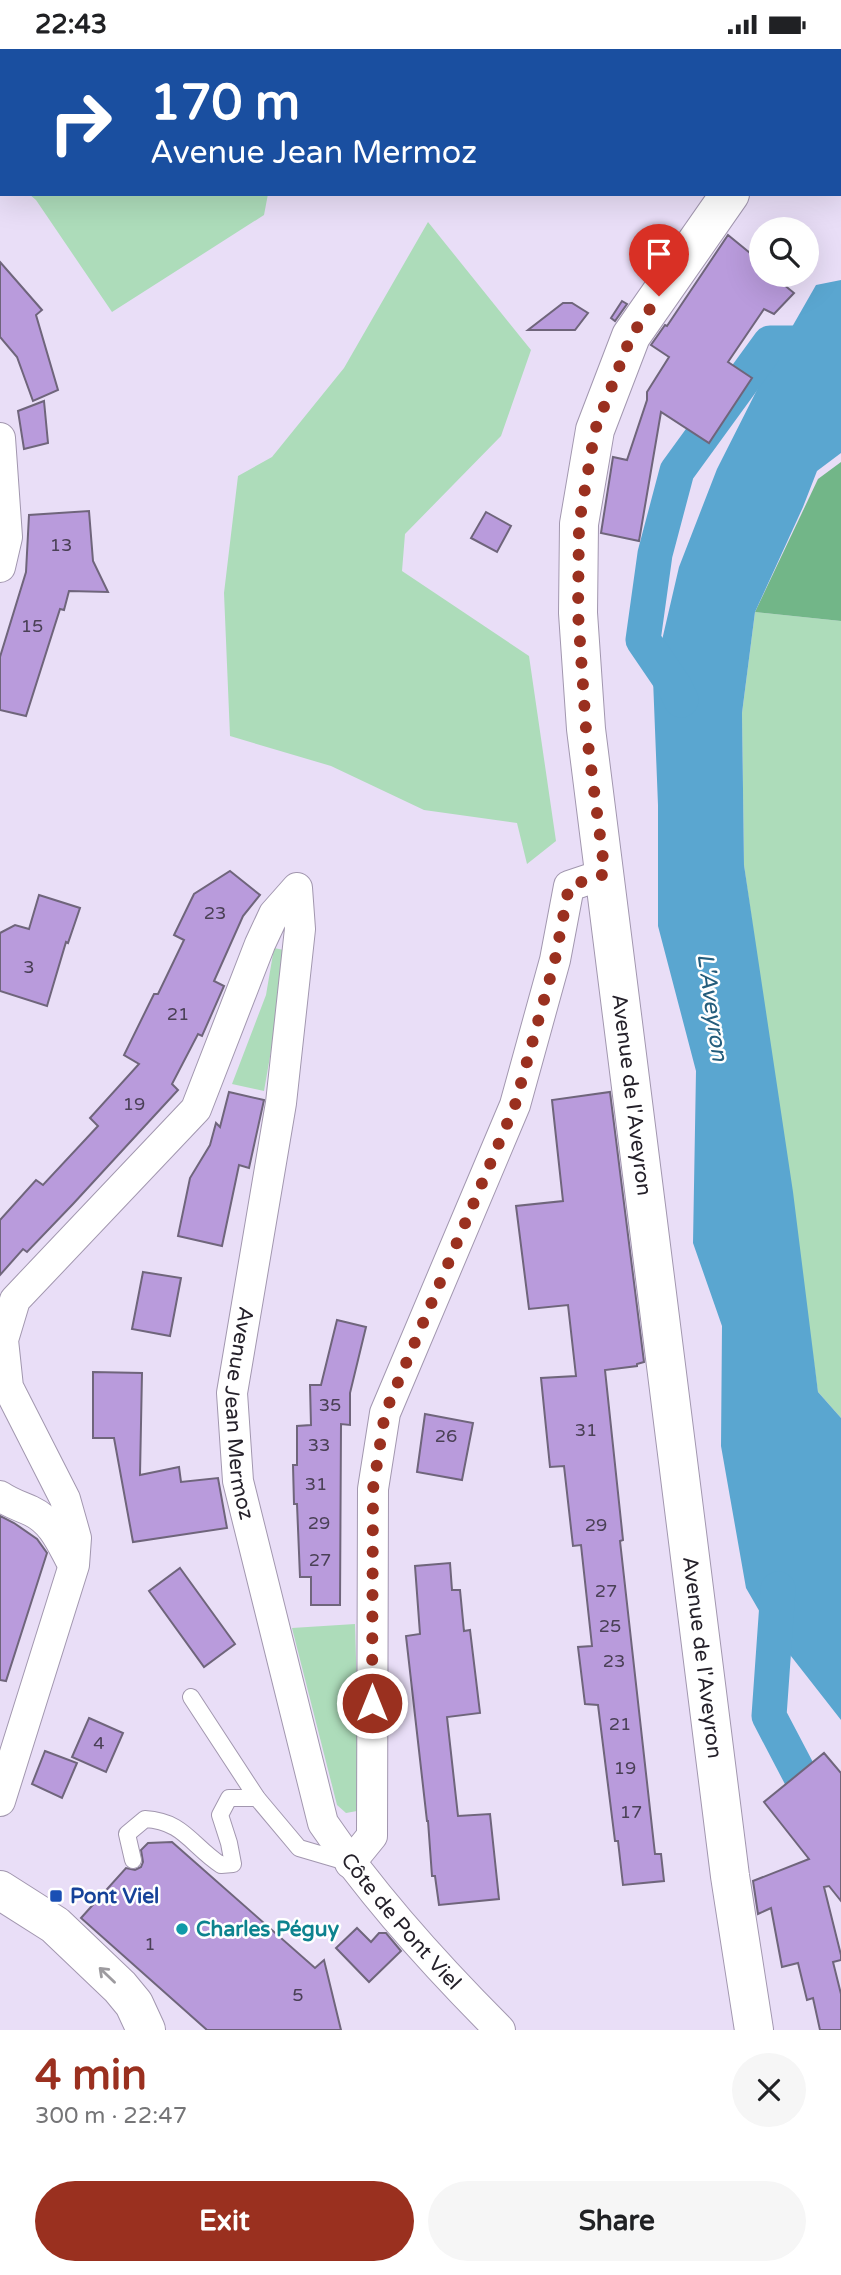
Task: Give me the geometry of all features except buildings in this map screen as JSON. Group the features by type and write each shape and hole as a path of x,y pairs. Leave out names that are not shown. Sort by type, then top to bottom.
{"street":[{"name":"Avenue de l'Aveyron","path":"729,196 631,336 593,438 579,524 578,613 586,729 730,1876 754,2030"},
{"path":"0,438 7,537 0,567"},
{"path":"350,1863 372,1836 373,1489 385,1413 515,1105 555,960 569,886 605,874"},
{"name":"Avenue Jean Mermoz","path":"0,1801 74,1565 76,1538 65,1499 8,1387 3,1340 15,1300 196,1109 260,944 274,914 297,888 300,929 281,1103 232,1393 237,1481 323,1823 350,1863"},
{"path":"0,1496 9,1503 33,1512 51,1525 74,1565"},
{"name":"Côte de Pont Viel","path":"350,1863 447,1977 500,2030"},
{"path":"0,1890 55,1925 120,1987 140,2017 165,2030"}],"lane":[{"name":"Côte de Pont Viel","path":"191,1697 257,1798 299,1848 350,1863"},
{"path":"133,1860 127,1834 145,1819 160,1820 178,1828 206,1855 221,1865 233,1864 220,1815 229,1798 257,1798"}],"green space":[{"path":"31,196 268,196 264,215 112,312"},
{"path":"428,222 531,350 501,436 405,534 402,571 529,656 556,841 527,864 517,823 424,810 331,766 230,736 224,593 238,476 272,457 344,368"},
{"path":"841,462 841,621 755,612 818,479"},
{"path":"755,612 841,621 841,1418 818,1392 744,865 742,713"},
{"path":"274,948 284,950 279,1005 264,1091 232,1084 266,995"},
{"path":"355,1624 360,1797 357,1811 346,1813 337,1805 292,1628"}],"water":[{"name":"L'Aveyron","path":"841,280 841,453 817,471 755,612 742,713 744,865 793,1192 818,1392 841,1418 841,1720 769,1628 746,1588 721,1446 722,1326 693,1243 696,1071 658,926 658,805 653,679 679,567 717,469 764,376 815,287 819,287 819,284"}],"waterway":[{"path":"681,700 643,640 655,554 677,471 770,343 841,343"},
{"path":"778,1589 769,1716 834,1840 841,1848"}],"place":[{"name":"Pont Viel","path":"56,1896"},
{"name":"Charles Péguy","path":"182,1929"}],"route":[{"path":"372,1703 373,1489 385,1413 515,1105 555,960 569,886 605,874 586,729 578,613 579,524 595,430 631,336 659,296"}]}
